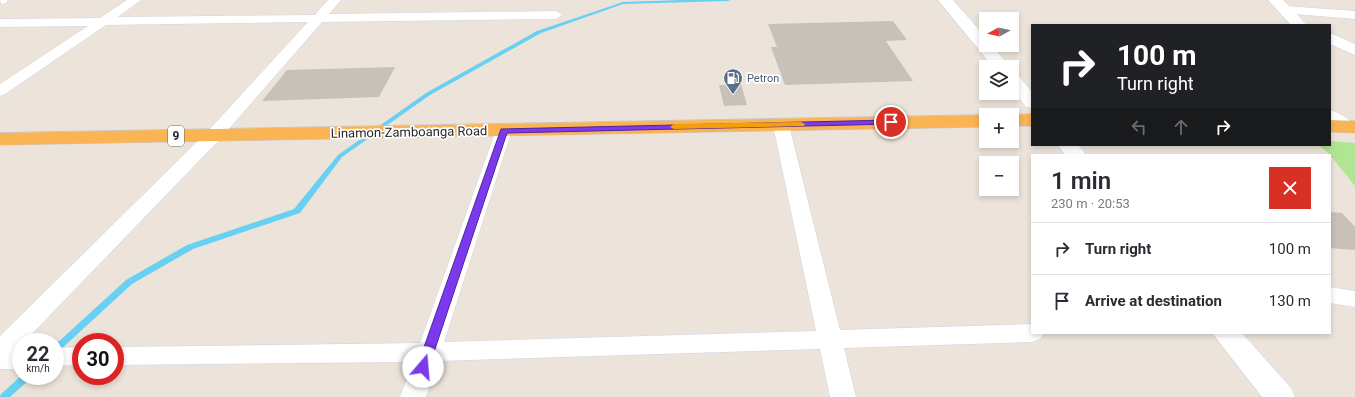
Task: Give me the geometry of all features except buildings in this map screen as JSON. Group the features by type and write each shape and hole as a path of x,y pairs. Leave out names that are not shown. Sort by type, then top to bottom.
{"highway":[{"path":"1019,120 1031,120"},
{"name":"Linamon-Zamboanga Road","path":"0,139 979,121"}],"street":[{"path":"0,91 135,0"},
{"path":"8,357 214,135 335,0"},
{"path":"946,0 996,60"},
{"path":"1275,0 1300,24"},
{"path":"1286,10 1355,15"},
{"path":"0,23 100,23 556,15"},
{"path":"1331,38 1355,50"},
{"path":"1019,87 1031,102"},
{"path":"1331,115 1344,127"},
{"path":"781,124 843,397"},
{"path":"413,397 504,130"},
{"path":"1069,146 1075,154"},
{"path":"1331,295 1355,299"},
{"path":"124,356 428,352 1031,333"},
{"path":"1227,334 1280,397"}],"green space":[{"path":"1331,141 1355,143 1355,186 1331,156 1331,154 1329,154 1320,146 1331,146"}],"waterway":[{"path":"64,342 129,282 190,247 297,211 340,156 428,94 539,32 623,3 728,0"},
{"path":"4,397 17,385"}],"slow traffic":[{"path":"674,127 801,124"}],"place":[{"name":"Petron","path":"733,95"}],"route":[{"path":"423,367 504,130 891,122"}]}
